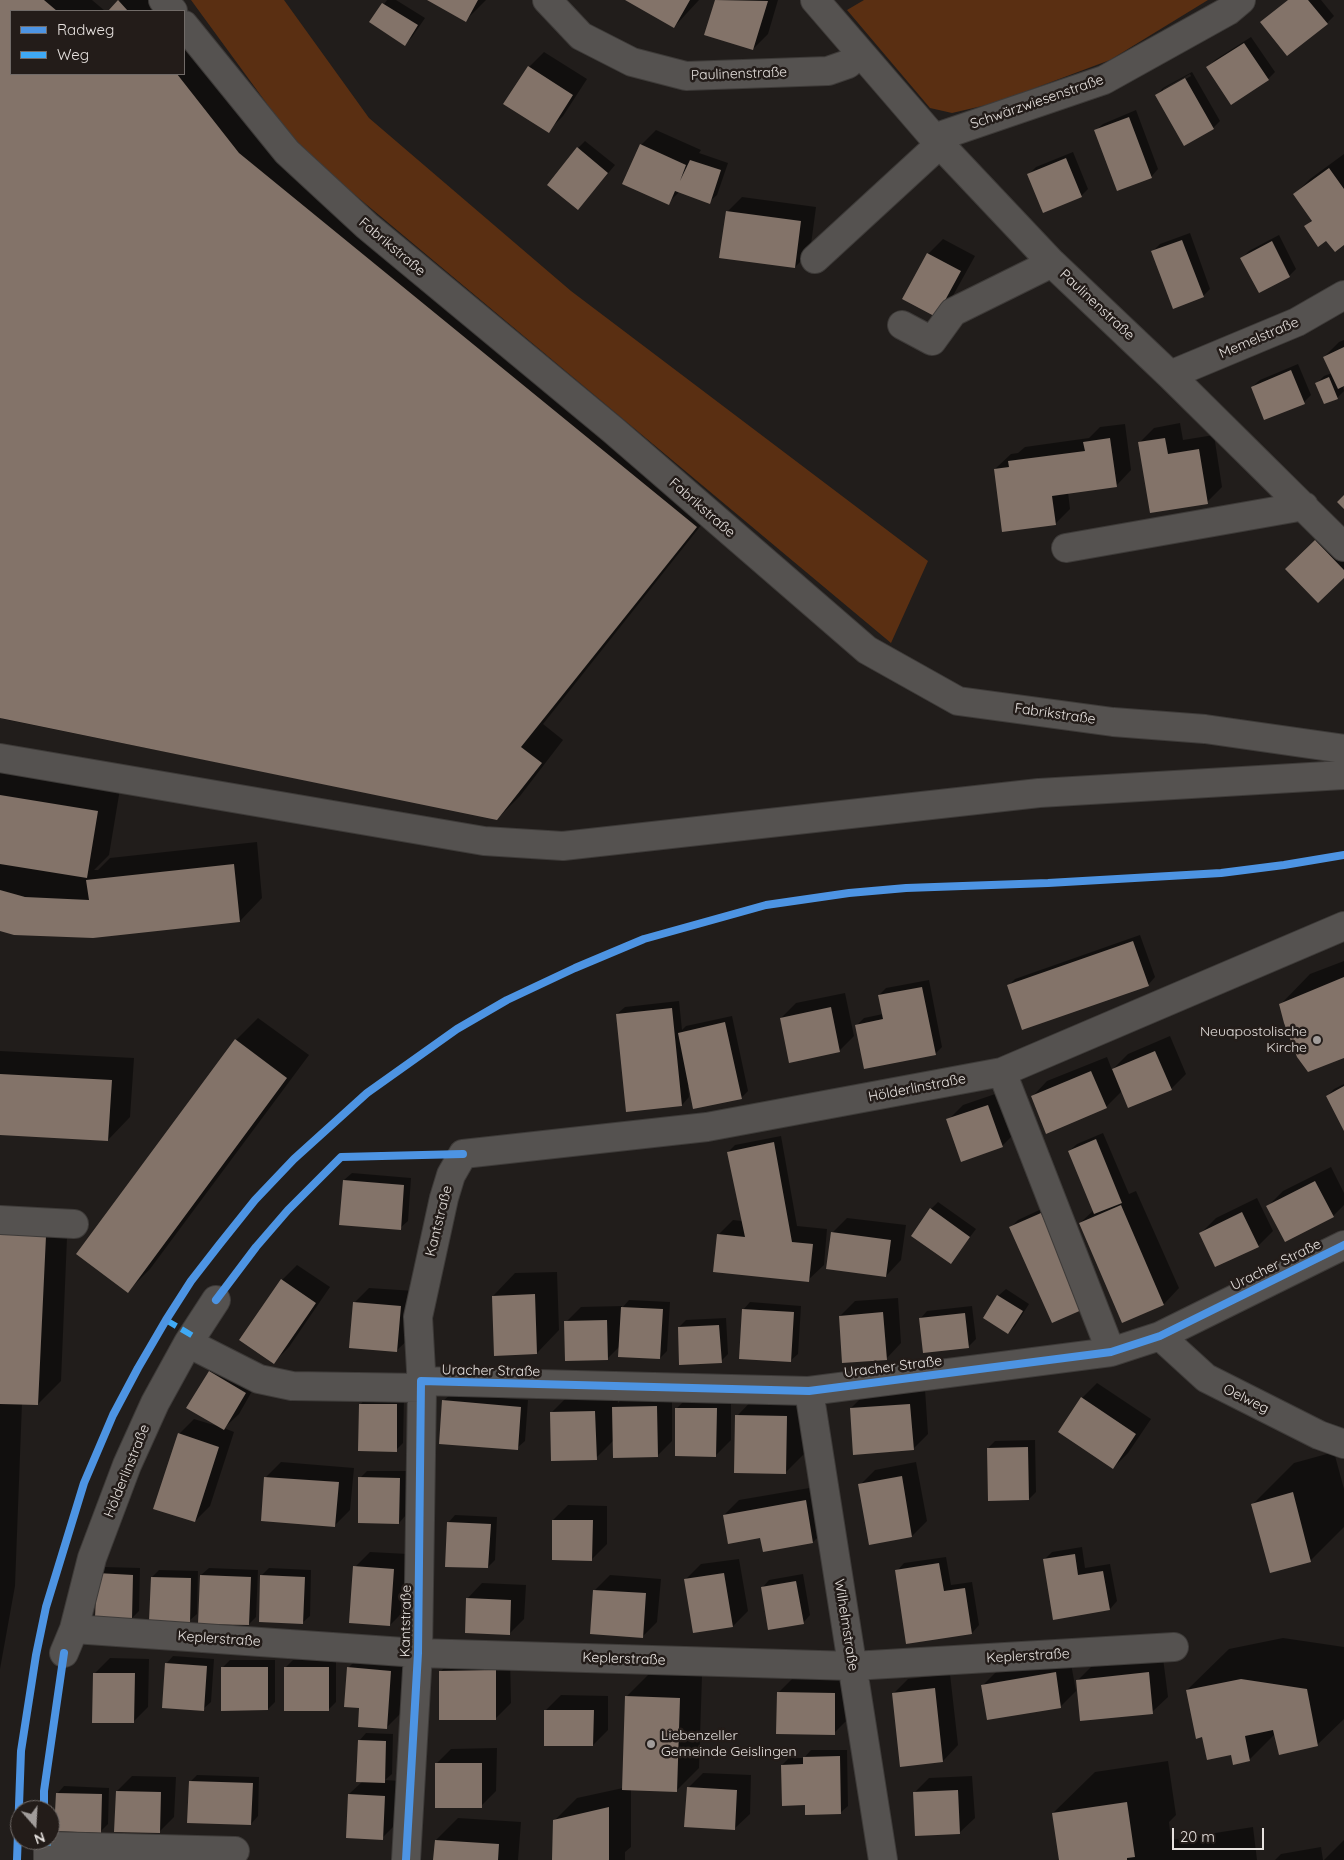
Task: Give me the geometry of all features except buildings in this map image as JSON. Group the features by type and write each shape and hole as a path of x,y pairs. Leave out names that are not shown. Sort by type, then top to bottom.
{"street":[{"path":"163,0 172,10"},
{"name":"Paulinenstraße","path":"547,0 581,36 632,62 686,76 828,71 848,64 860,53"},
{"name":"Paulinenstraße","path":"815,0 937,141 1052,263 1170,375 1344,547"},
{"name":"Schwärzwiesenstraße","path":"937,141 1104,80 1228,10 1241,0"},
{"name":"Fabrikstraße","path":"185,26 287,152 367,226 613,430 867,650 958,701 1113,722 1205,730 1344,749"},
{"path":"815,259 937,141"},
{"path":"902,325 932,341 953,312 1052,263"},
{"name":"Memelstraße","path":"1170,375 1298,322 1344,295"},
{"path":"1066,548 1304,506"},
{"path":"0,758 484,841 562,846 1040,793 1344,775"},
{"name":"Hölderlinstraße","path":"463,1154 707,1127 1002,1072 1344,926"},
{"path":"1002,1072 1111,1352"},
{"name":"Kantstraße","path":"406,1860 418,1653 422,1385 418,1317 444,1198 452,1175 463,1154"},
{"path":"0,1220 74,1224"},
{"name":"Uracher Straße","path":"188,1342 259,1380 292,1386 422,1385 809,1391 1111,1352 1160,1336 1344,1245"},
{"name":"Hölderlinstraße","path":"69,1641 92,1558 127,1465 155,1403 188,1342 216,1300"},
{"name":"Oelweg","path":"1160,1336 1206,1378 1319,1435 1344,1444"},
{"name":"Wilhelmstraße","path":"809,1391 883,1860"},
{"name":"Keplerstraße","path":"69,1641 853,1666 1174,1647"},
{"path":"48,1860 48,1846 235,1850"}],"shaded area":[{"path":"191,0 284,0 369,118 571,291 928,561 891,643 300,149"},
{"path":"864,0 1208,0 1110,60 995,103 952,113 930,108 847,10"}],"marked path":[{"path":"166,1320 193,1336"}],"cycle path":[{"path":"17,1860 21,1751 36,1655 46,1607 84,1483 113,1415 166,1320 191,1281 219,1245 255,1200 294,1159 367,1093 457,1029 507,1000 575,968 644,939 766,905 849,893 906,888 1048,883 1221,873 1344,855"},
{"path":"216,1300 256,1247 288,1210 341,1157 463,1154"},
{"path":"406,1860 418,1653 421,1381 809,1391 1111,1352 1160,1336 1344,1245"},
{"path":"44,1800 64,1653"}],"place":[{"name":"Neuapostolische Kirche","path":"1317,1040"},
{"name":"Liebenzeller Gemeinde Geislingen","path":"651,1744"}]}
